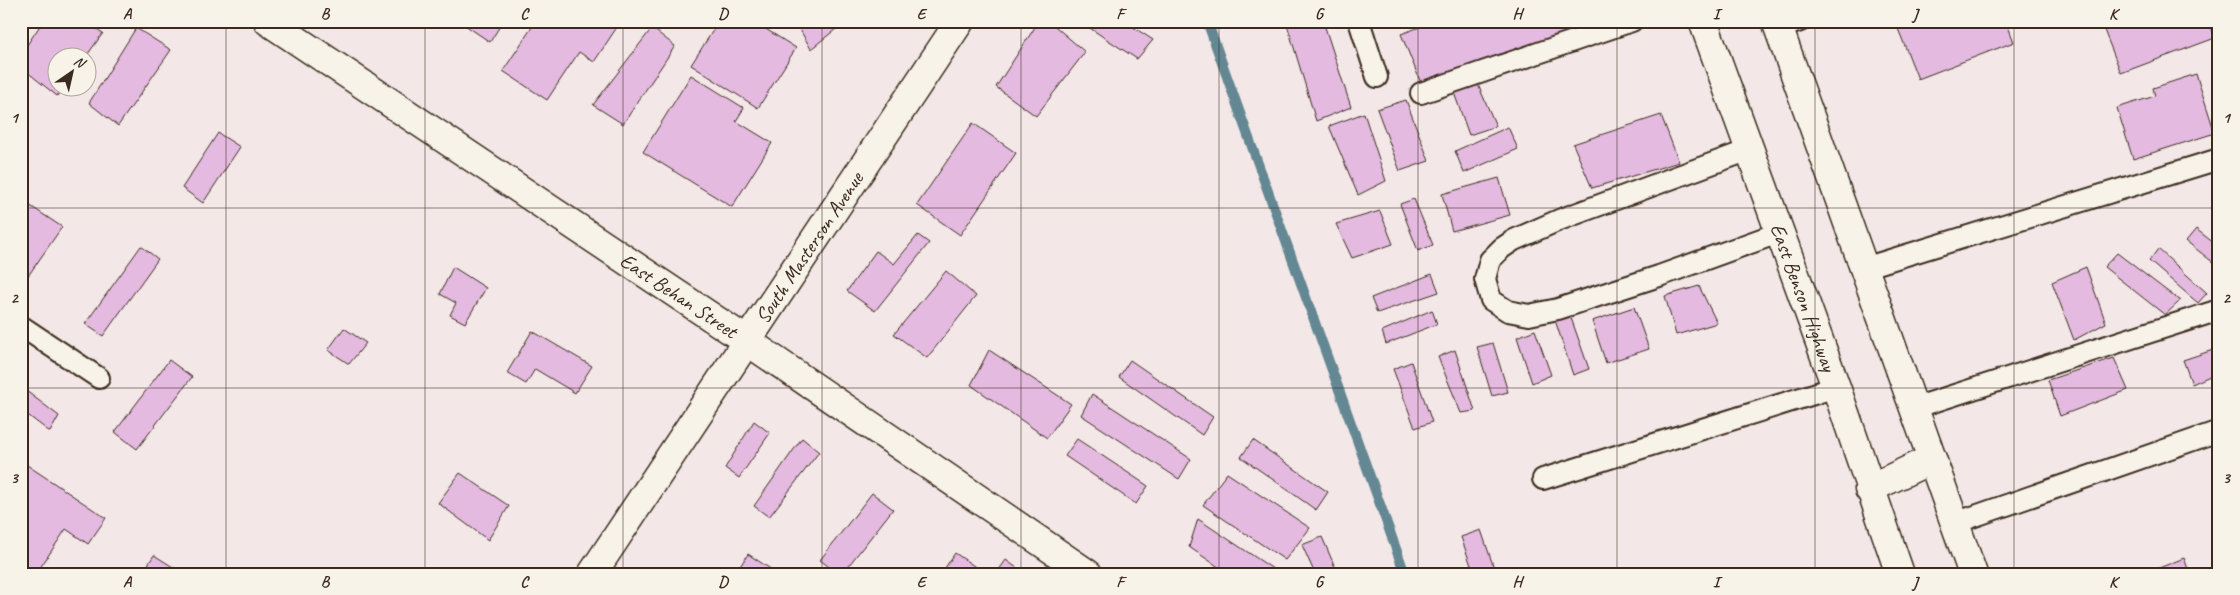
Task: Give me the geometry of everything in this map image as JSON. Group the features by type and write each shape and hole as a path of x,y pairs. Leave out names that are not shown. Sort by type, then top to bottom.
{"street":[{"name":"East Behan Street","path":"268,21 747,341 1088,574"},
{"name":"South Masterson Avenue","path":"592,574 960,21"},
{"name":"East Benson Highway","path":"1703,21 1778,233 1836,387 1869,489 1900,574"},
{"path":"1785,24 1864,268 1973,574"},
{"path":"1869,489 1932,459"}],"lane":[{"path":"1359,21 1377,77"},
{"path":"1421,93 1632,21"},
{"path":"1749,150 1568,217 1514,240 1502,248 1490,260 1485,279 1491,300 1508,311 1529,315 1558,309 1604,295 1778,233"},
{"path":"1864,268 2219,159"},
{"path":"1914,408 2219,310"},
{"path":"21,326 100,378"},
{"path":"1543,479 1836,387"},
{"path":"1955,523 2219,431"}],"building":[{"path":"43,21 84,21 103,33 92,48 48,48 48,89 21,67 21,54"},
{"path":"459,21 503,21 490,42"},
{"path":"536,21 621,21 594,62 579,52 547,100 503,71"},
{"path":"719,21 753,21 796,48 758,108 691,65"},
{"path":"806,21 846,21 811,49 799,28"},
{"path":"1039,21 1049,21 1085,52 1036,116 996,87"},
{"path":"1079,21 1124,21 1153,40 1137,59"},
{"path":"1286,21 1323,21 1351,107 1316,121"},
{"path":"1436,21 1599,21 1421,83 1401,34"},
{"path":"1895,21 2006,21 2014,42 1918,79"},
{"path":"2129,21 2209,21 2215,38 2121,73 2104,30"},
{"path":"136,28 171,50 118,126 89,103 92,98 98,98 98,89"},
{"path":"652,28 675,46 623,124 593,105"},
{"path":"2196,74 2215,133 2133,159 2117,108 2155,96 2153,88"},
{"path":"691,75 744,108 736,121 772,143 732,207 643,152"},
{"path":"1476,80 1496,126 1469,135 1452,87"},
{"path":"1406,100 1429,161 1400,171 1377,109"},
{"path":"1364,113 1386,181 1358,195 1329,126"},
{"path":"1661,115 1679,162 1592,188 1573,144"},
{"path":"973,123 1016,153 960,235 917,205"},
{"path":"1508,127 1518,149 1464,173 1455,151"},
{"path":"218,133 240,147 203,203 182,188"},
{"path":"1499,178 1510,215 1452,231 1442,194"},
{"path":"1414,199 1433,245 1418,251 1400,204"},
{"path":"29,205 62,227 28,276 21,271 21,217"},
{"path":"1380,211 1393,244 1352,258 1336,224"},
{"path":"2196,229 2219,247 2219,267 2186,241"},
{"path":"918,235 929,243 875,311 847,291 876,251 894,264"},
{"path":"141,246 158,259 103,336 85,324"},
{"path":"2158,249 2207,293 2198,303 2149,261"},
{"path":"2117,253 2180,301 2165,315 2104,267"},
{"path":"453,267 486,288 465,323 450,315 456,303 440,294"},
{"path":"2086,267 2106,323 2074,340 2052,282"},
{"path":"946,271 976,296 927,358 894,334"},
{"path":"1432,274 1439,292 1377,313 1371,298"},
{"path":"1699,286 1717,323 1676,335 1665,296"},
{"path":"1634,307 1649,349 1606,363 1592,321"},
{"path":"1432,310 1437,324 1386,344 1382,331"},
{"path":"1570,315 1589,369 1573,375 1555,320"},
{"path":"344,328 366,343 349,364 328,350"},
{"path":"1535,330 1551,375 1532,383 1517,337"},
{"path":"532,331 592,366 575,393 535,369 526,384 507,373"},
{"path":"1493,343 1508,392 1492,396 1477,347"},
{"path":"2219,348 2219,372 2192,384 2183,360"},
{"path":"989,350 1071,404 1047,438 971,385"},
{"path":"1455,350 1475,411 1461,413 1438,357"},
{"path":"2114,358 2128,390 2060,416 2048,380"},
{"path":"169,360 192,377 137,449 115,432"},
{"path":"1130,360 1213,417 1202,435 1119,377"},
{"path":"1411,362 1432,422 1415,428 1393,369"},
{"path":"21,387 59,416 50,432 21,410"},
{"path":"1092,394 1191,459 1179,479 1081,415"},
{"path":"754,421 770,433 739,478 725,468"},
{"path":"802,438 819,452 769,517 754,506"},
{"path":"1077,439 1148,486 1136,504 1065,456"},
{"path":"1253,440 1328,492 1316,510 1241,457"},
{"path":"21,461 106,518 88,544 66,529 36,574 28,574 21,569 21,511 25,506 21,504"},
{"path":"460,473 509,506 488,540 438,503"},
{"path":"1227,473 1310,528 1285,560 1203,505"},
{"path":"872,493 893,509 842,574 838,574 820,560"},
{"path":"1198,519 1276,571 1274,574 1229,574 1189,547"},
{"path":"1481,530 1496,574 1474,574 1461,537"},
{"path":"1322,537 1338,574 1315,574 1302,545"},
{"path":"955,553 977,568 973,574 941,574"},
{"path":"748,554 778,574 735,574"},
{"path":"154,555 184,574 142,574"},
{"path":"2184,558 2190,574 2144,574"},
{"path":"1006,560 1025,574 996,574"}],"waterway":[{"path":"1207,21 1405,574"}]}
